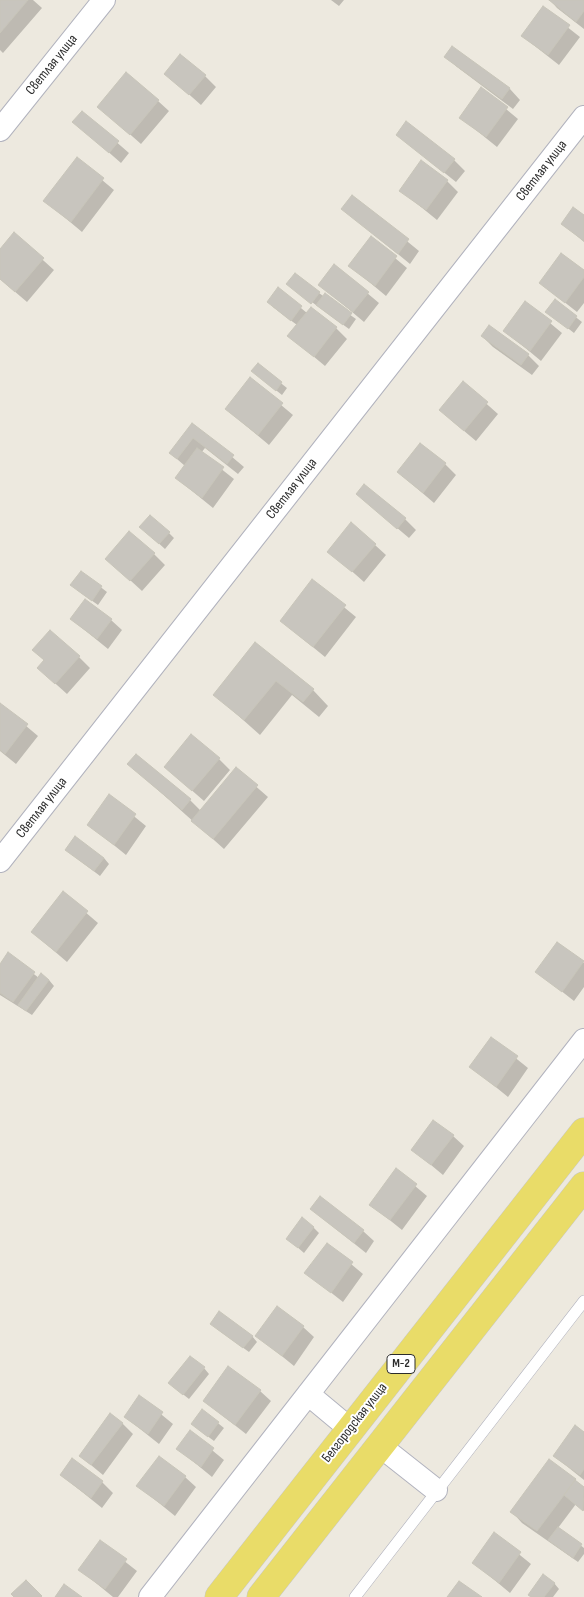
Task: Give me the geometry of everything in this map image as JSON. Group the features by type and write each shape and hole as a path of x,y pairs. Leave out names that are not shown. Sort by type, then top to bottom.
{"main road":[{"name":"Белгородская улица","path":"219,1597 584,1132"},
{"name":"М-2","path":"261,1597 584,1186"}],"street":[{"name":"Светлая улица","path":"0,130 104,0"},
{"name":"Светлая улица","path":"0,861 584,117"},
{"path":"150,1597 584,1040"},
{"path":"308,1394 350,1429"},
{"path":"379,1445 436,1490"}],"lane":[{"path":"356,1597 436,1490 584,1301"}],"building":[{"path":"0,0 28,0 0,33"},
{"path":"549,0 584,0 584,11 576,22"},
{"path":"543,6 570,25 548,55 521,36"},
{"path":"452,46 510,88 502,99 444,57"},
{"path":"180,54 206,75 189,95 164,74"},
{"path":"126,72 159,100 130,135 97,107"},
{"path":"481,87 508,107 486,137 459,118"},
{"path":"82,111 119,141 109,153 72,122"},
{"path":"406,121 455,159 444,173 396,135"},
{"path":"77,157 104,178 71,222 43,201"},
{"path":"421,160 448,180 426,210 399,191"},
{"path":"352,195 409,239 398,254 341,209"},
{"path":"573,207 584,215 584,241 561,224"},
{"path":"14,232 44,258 15,292 0,279 0,249"},
{"path":"371,236 397,256 375,286 348,266"},
{"path":"561,253 584,270 584,277 565,303 539,283"},
{"path":"334,264 369,292 353,312 318,285"},
{"path":"295,273 320,292 311,304 286,284"},
{"path":"278,287 302,306 291,321 267,302"},
{"path":"325,293 352,313 343,325 316,305"},
{"path":"555,299 577,316 568,329 545,312"},
{"path":"525,301 552,321 530,351 503,331"},
{"path":"311,307 337,327 314,357 287,336"},
{"path":"489,325 529,354 521,365 481,336"},
{"path":"258,363 282,382 276,391 251,371"},
{"path":"250,377 283,403 258,435 225,409"},
{"path":"463,381 488,402 464,431 439,410"},
{"path":"192,423 234,455 227,464 193,438 177,459 169,453"},
{"path":"420,443 446,463 423,493 397,472"},
{"path":"197,448 224,467 202,498 175,478"},
{"path":"364,484 406,518 397,529 356,494"},
{"path":"150,515 170,532 159,544 139,527"},
{"path":"351,522 376,544 352,572 327,552"},
{"path":"129,531 155,553 130,581 105,559"},
{"path":"81,571 102,586 92,601 70,585"},
{"path":"312,579 346,605 313,647 280,621"},
{"path":"85,599 112,619 97,639 70,619"},
{"path":"50,630 80,656 55,684 37,668 44,660 32,650"},
{"path":"255,642 314,689 303,702 276,681 244,720 213,695"},
{"path":"0,703 28,724 5,754 0,750"},
{"path":"191,734 220,758 192,791 164,767"},
{"path":"136,754 191,799 182,810 127,764"},
{"path":"236,767 258,785 213,839 191,821"},
{"path":"109,794 136,814 114,845 87,825"},
{"path":"75,836 104,858 94,871 65,850"},
{"path":"63,891 88,911 56,952 31,932"},
{"path":"557,942 584,961 562,992 535,972"},
{"path":"8,952 35,972 13,1002 0,993 0,964"},
{"path":"41,973 49,980 26,1011 18,1005"},
{"path":"491,1037 518,1056 496,1087 469,1067"},
{"path":"433,1120 454,1135 431,1165 411,1150"},
{"path":"396,1168 417,1184 390,1220 369,1205"},
{"path":"320,1196 364,1230 354,1243 310,1209"},
{"path":"302,1217 314,1227 298,1248 286,1239"},
{"path":"327,1243 353,1262 331,1293 304,1273"},
{"path":"277,1306 304,1326 282,1356 255,1336"},
{"path":"219,1311 253,1336 243,1348 210,1324"},
{"path":"190,1356 205,1367 183,1395 168,1383"},
{"path":"228,1366 261,1390 235,1425 203,1401"},
{"path":"139,1395 163,1412 148,1434 124,1417"},
{"path":"202,1409 219,1422 208,1437 191,1424"},
{"path":"110,1413 123,1423 91,1465 79,1456"},
{"path":"575,1425 584,1432 584,1469 580,1475 553,1456"},
{"path":"190,1430 214,1448 201,1467 176,1449"},
{"path":"159,1456 186,1476 164,1506 136,1486"},
{"path":"72,1458 103,1481 91,1498 60,1475"},
{"path":"549,1459 576,1479 537,1531 510,1512"},
{"path":"575,1480 584,1487 583,1511 564,1495"},
{"path":"558,1527 582,1544 573,1558 548,1540"},
{"path":"494,1532 521,1552 499,1583 472,1563"},
{"path":"100,1540 127,1559 105,1589 78,1570"},
{"path":"543,1574 555,1583 544,1597 531,1597 528,1595"},
{"path":"26,1580 41,1597 14,1597 11,1594"},
{"path":"459,1581 482,1597 447,1597"},
{"path":"64,1584 82,1597 55,1597"}]}
